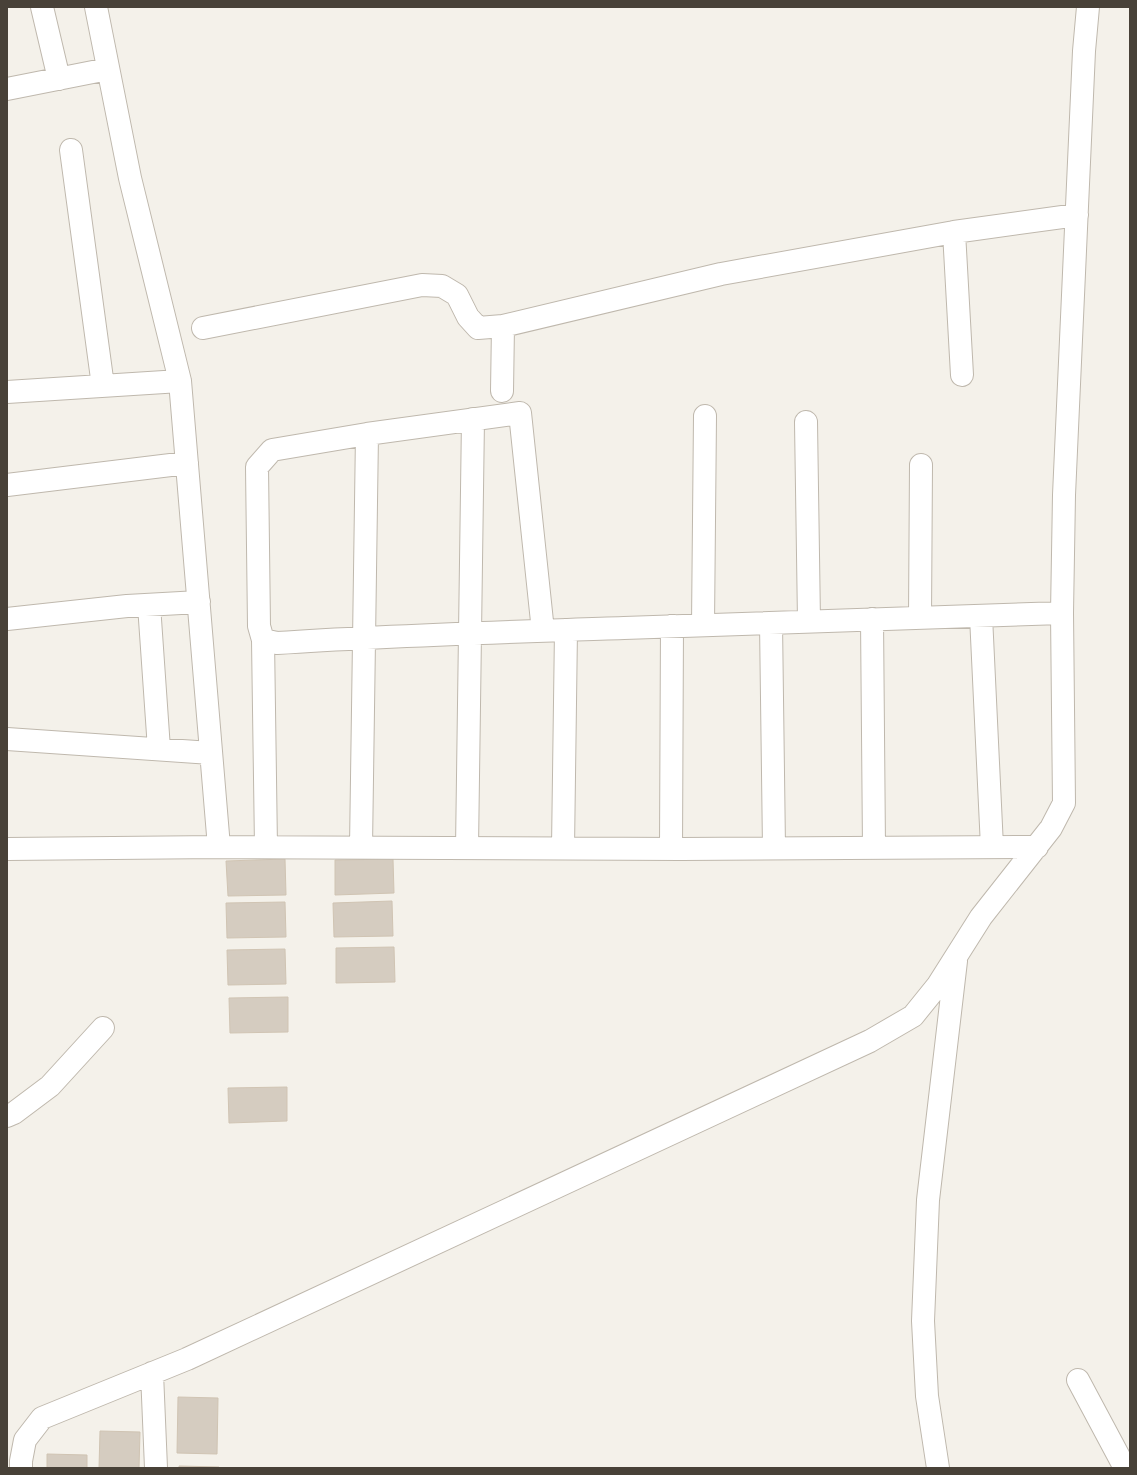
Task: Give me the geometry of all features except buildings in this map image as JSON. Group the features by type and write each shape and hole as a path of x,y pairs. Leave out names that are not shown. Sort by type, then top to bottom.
{"street":[{"path":"42,7 59,79"},
{"path":"96,7 130,178 180,381 219,847"},
{"path":"21,1468 25,1440 42,1418 216,1345 870,1041 913,1016 938,985 981,917 1037,848 1051,828 1064,803 1062,613 1064,495 1084,51 1088,7"},
{"path":"7,89 108,69"},
{"path":"70,150 102,386"},
{"path":"203,328 422,285 442,286 457,296 468,317 478,328 502,326 721,274 954,232 1077,215"},
{"path":"954,232 962,375"},
{"path":"502,326 502,391"},
{"path":"7,392 180,381"},
{"path":"266,847 263,640 258,626 257,467 272,450 367,434 520,413 543,631"},
{"path":"703,625 705,416"},
{"path":"467,848 473,419"},
{"path":"806,422 809,621"},
{"path":"361,847 367,434"},
{"path":"7,485 187,463"},
{"path":"920,618 921,465"},
{"path":"7,619 127,606 199,602"},
{"path":"149,605 159,749"},
{"path":"263,640 277,642 364,636 1062,613"},
{"path":"981,616 992,847"},
{"path":"872,619 874,848"},
{"path":"771,623 774,848"},
{"path":"671,849 672,626"},
{"path":"564,848 566,630"},
{"path":"7,739 211,753"},
{"path":"7,849 219,847 671,849 1037,848"},
{"path":"938,1468 927,1396 923,1321 927,1207 957,956"},
{"path":"7,1116 14,1113 50,1086 103,1028"},
{"path":"152,1373 156,1468"},
{"path":"1078,1380 1125,1468"}]}
